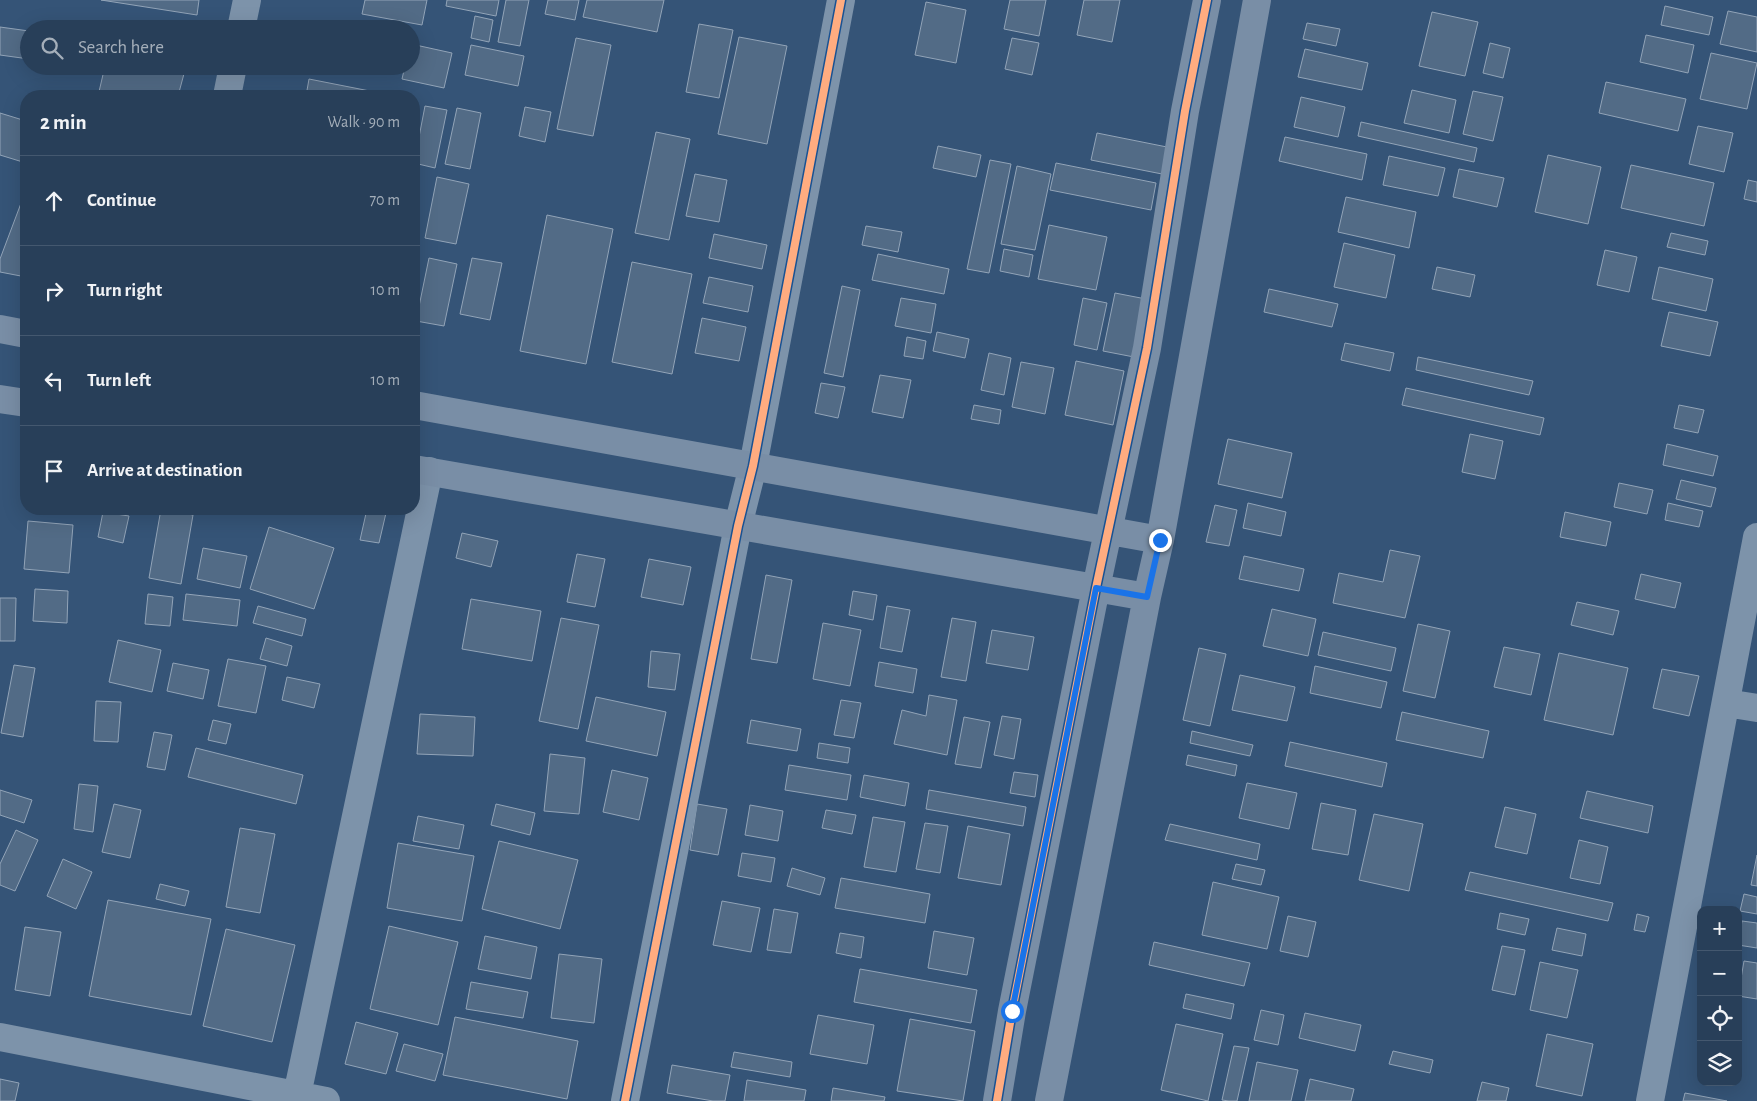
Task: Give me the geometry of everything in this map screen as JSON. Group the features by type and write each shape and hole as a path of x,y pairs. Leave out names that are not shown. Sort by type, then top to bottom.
{"street":[{"path":"243,20 247,0"},
{"path":"625,1101 738,526 753,466 841,0"},
{"path":"996,1101 1012,1011 1096,588 1147,348 1185,111 1207,0"},
{"path":"1049,1101 1147,597 1160,540 1257,0"},
{"path":"228,90 231,75"},
{"path":"0,329 20,333"},
{"path":"0,399 20,402"},
{"path":"420,406 1160,540"},
{"path":"421,470 1147,597"},
{"path":"297,1095 412,515"},
{"path":"1650,1101 1757,537"},
{"path":"1726,703 1757,708"},
{"path":"0,1037 326,1101"}],"building":[{"path":"101,0 199,0 197,15"},
{"path":"365,0 427,0 422,25 420,25 420,20 395,20 362,14"},
{"path":"447,0 499,0 496,16 446,6"},
{"path":"506,0 529,0 520,46 498,42"},
{"path":"548,0 579,0 575,20 545,14"},
{"path":"587,0 664,0 657,32 583,17"},
{"path":"1010,0 1046,0 1039,36 1004,29"},
{"path":"1084,0 1120,0 1112,42 1077,35"},
{"path":"926,2 966,10 956,63 915,55"},
{"path":"1665,6 1713,17 1709,35 1661,25"},
{"path":"1728,11 1757,17 1757,52 1720,44"},
{"path":"1432,12 1478,22 1465,76 1419,66"},
{"path":"475,16 493,20 489,42 471,38"},
{"path":"1307,23 1340,29 1336,46 1303,39"},
{"path":"699,24 733,30 719,98 686,92"},
{"path":"0,27 20,30 20,58 0,55"},
{"path":"1646,35 1694,45 1688,73 1640,62"},
{"path":"739,37 787,46 767,144 718,134"},
{"path":"576,38 611,45 593,136 557,129"},
{"path":"1012,38 1039,43 1032,75 1005,69"},
{"path":"1490,43 1510,48 1503,78 1483,73"},
{"path":"471,45 524,56 518,86 465,75"},
{"path":"420,46 452,53 444,88 402,79 403,75 420,75"},
{"path":"1305,49 1368,63 1362,90 1298,77"},
{"path":"1711,53 1757,63 1747,109 1700,99"},
{"path":"103,75 184,75 180,90 99,90"},
{"path":"309,79 365,90 307,90"},
{"path":"1606,82 1686,99 1678,131 1599,113"},
{"path":"1412,90 1456,100 1449,133 1404,123"},
{"path":"1473,91 1503,97 1493,141 1463,134"},
{"path":"1301,97 1345,107 1338,137 1294,127"},
{"path":"425,106 447,110 435,168 420,164 420,132"},
{"path":"525,107 551,112 545,142 519,136"},
{"path":"457,108 481,113 470,169 445,164"},
{"path":"0,113 20,119 20,161 0,155"},
{"path":"1361,122 1477,148 1474,162 1358,136"},
{"path":"1698,126 1733,133 1724,172 1689,164"},
{"path":"656,132 690,139 669,240 635,233"},
{"path":"1097,133 1167,147 1162,174 1091,160"},
{"path":"1285,137 1367,154 1362,180 1279,161"},
{"path":"938,146 981,155 976,177 933,168"},
{"path":"1548,155 1601,167 1588,224 1535,212"},
{"path":"1389,156 1445,168 1438,196 1383,185"},
{"path":"990,160 1011,164 989,273 967,269"},
{"path":"1056,163 1156,183 1151,210 1050,190"},
{"path":"1631,165 1714,183 1704,226 1621,208"},
{"path":"1017,166 1051,174 1035,250 1001,244"},
{"path":"1459,169 1504,178 1497,207 1453,197"},
{"path":"695,174 727,180 719,222 686,216"},
{"path":"437,177 469,184 456,244 425,238"},
{"path":"1748,180 1757,182 1757,202 1744,199"},
{"path":"1346,197 1416,212 1409,248 1338,232"},
{"path":"20,206 20,276 0,272 0,259"},
{"path":"547,215 613,229 586,364 520,351"},
{"path":"1049,225 1107,237 1096,290 1038,279"},
{"path":"866,226 902,232 898,252 862,245"},
{"path":"1671,233 1708,241 1705,255 1667,247"},
{"path":"714,234 767,245 762,269 709,258"},
{"path":"1344,243 1395,255 1386,298 1334,287"},
{"path":"1004,249 1033,255 1029,277 1000,271"},
{"path":"1605,250 1637,257 1629,292 1597,285"},
{"path":"878,254 949,269 944,294 872,280"},
{"path":"429,258 457,264 444,326 420,322 420,302"},
{"path":"472,258 502,263 490,320 460,314"},
{"path":"632,262 692,274 672,374 612,362"},
{"path":"1437,267 1475,275 1470,297 1432,289"},
{"path":"1659,267 1713,279 1706,311 1652,299"},
{"path":"709,277 753,286 748,312 703,303"},
{"path":"842,286 860,290 843,377 824,373"},
{"path":"1269,289 1338,304 1332,327 1264,312"},
{"path":"1115,293 1146,299 1134,357 1103,351"},
{"path":"901,298 936,304 931,333 895,326"},
{"path":"1083,298 1107,303 1097,350 1074,345"},
{"path":"1669,312 1718,322 1710,356 1661,346"},
{"path":"702,318 746,327 739,361 695,353"},
{"path":"937,332 969,339 965,358 933,351"},
{"path":"907,337 926,341 923,359 904,356"},
{"path":"1345,343 1394,353 1390,371 1341,360"},
{"path":"989,353 1011,358 1004,395 981,390"},
{"path":"1418,357 1533,381 1529,395 1416,370"},
{"path":"1076,361 1124,371 1113,425 1065,415"},
{"path":"1021,362 1054,368 1045,414 1012,407"},
{"path":"880,375 911,380 903,418 872,412"},
{"path":"821,383 845,387 838,418 815,413"},
{"path":"1406,388 1544,418 1540,435 1402,405"},
{"path":"974,405 1001,410 999,424 971,419"},
{"path":"1679,405 1704,410 1698,433 1674,428"},
{"path":"1470,434 1503,441 1495,479 1462,472"},
{"path":"1228,439 1292,453 1282,498 1218,484"},
{"path":"1667,444 1718,456 1713,476 1663,465"},
{"path":"1681,480 1716,488 1711,507 1676,499"},
{"path":"1619,483 1653,490 1647,514 1614,507"},
{"path":"1248,503 1286,512 1281,536 1243,528"},
{"path":"1668,503 1703,511 1699,527 1665,520"},
{"path":"1215,505 1237,510 1229,546 1206,542"},
{"path":"1565,512 1611,522 1606,546 1560,537"},
{"path":"102,515 129,516 123,543 98,537"},
{"path":"160,515 193,515 181,584 149,578"},
{"path":"366,515 386,515 379,543 360,540"},
{"path":"28,521 73,525 69,573 24,569"},
{"path":"269,527 334,548 314,609 250,589"},
{"path":"462,533 498,541 491,567 456,558"},
{"path":"203,548 247,556 240,588 197,579"},
{"path":"1390,550 1420,556 1405,618 1333,603 1339,573 1383,582"},
{"path":"577,554 605,559 595,607 567,602"},
{"path":"1244,556 1304,569 1299,591 1239,579"},
{"path":"649,559 691,567 683,605 641,597"},
{"path":"1641,574 1681,583 1675,608 1635,599"},
{"path":"766,575 792,580 777,663 751,659"},
{"path":"35,589 68,591 67,623 33,621"},
{"path":"853,591 877,595 873,620 849,615"},
{"path":"148,594 173,597 170,626 145,624"},
{"path":"186,594 240,600 237,626 183,620"},
{"path":"0,598 16,598 15,641 0,641"},
{"path":"471,599 541,611 532,661 462,649"},
{"path":"1577,602 1619,611 1613,635 1571,625"},
{"path":"258,606 306,619 302,636 253,623"},
{"path":"887,606 910,610 902,652 880,648"},
{"path":"1272,609 1316,619 1308,656 1263,646"},
{"path":"561,618 599,625 578,729 539,721"},
{"path":"952,618 976,622 966,681 941,677"},
{"path":"823,623 861,630 850,686 813,679"},
{"path":"1418,624 1450,631 1435,698 1403,691"},
{"path":"992,630 1034,637 1028,670 986,663"},
{"path":"1323,632 1396,648 1391,671 1318,655"},
{"path":"266,638 292,646 287,666 260,659"},
{"path":"118,640 161,650 152,692 109,682"},
{"path":"1504,647 1540,654 1531,695 1494,687"},
{"path":"1199,648 1226,654 1210,726 1183,720"},
{"path":"651,651 680,654 675,690 648,687"},
{"path":"1559,653 1628,668 1613,735 1544,720"},
{"path":"228,659 266,666 256,713 218,706"},
{"path":"879,662 917,669 913,693 875,686"},
{"path":"173,663 209,670 203,699 167,691"},
{"path":"14,665 35,668 23,737 1,733"},
{"path":"1315,666 1387,682 1381,708 1310,693"},
{"path":"1662,669 1699,676 1689,716 1653,708"},
{"path":"1240,675 1295,687 1287,721 1232,710"},
{"path":"287,677 320,684 314,708 282,700"},
{"path":"929,695 957,700 947,755 894,744 902,710 926,716"},
{"path":"596,697 666,712 657,756 586,741"},
{"path":"841,700 861,703 854,738 834,735"},
{"path":"96,701 121,702 118,742 94,741"},
{"path":"1402,712 1489,731 1483,758 1396,740"},
{"path":"420,714 475,717 473,756 417,754"},
{"path":"1002,716 1021,719 1014,759 994,755"},
{"path":"964,717 990,722 981,768 955,764"},
{"path":"213,720 231,724 226,744 208,740"},
{"path":"751,720 801,729 797,751 747,743"},
{"path":"1192,731 1253,745 1250,756 1190,743"},
{"path":"154,732 172,735 165,770 147,767"},
{"path":"1290,742 1387,763 1382,787 1285,766"},
{"path":"819,743 850,748 848,763 817,758"},
{"path":"196,748 303,775 296,804 188,777"},
{"path":"550,754 585,758 579,814 544,811"},
{"path":"1188,755 1237,765 1235,776 1186,765"},
{"path":"789,765 851,775 847,800 785,790"},
{"path":"612,770 648,778 639,820 603,812"},
{"path":"1014,772 1038,775 1035,797 1010,793"},
{"path":"864,775 909,783 905,806 860,797"},
{"path":"1247,783 1297,793 1289,829 1239,818"},
{"path":"79,784 98,786 93,832 74,829"},
{"path":"0,790 32,800 24,823 0,815"},
{"path":"929,790 1026,807 1023,826 926,809"},
{"path":"1587,791 1653,806 1648,833 1580,818"},
{"path":"1321,803 1356,810 1348,855 1312,849"},
{"path":"114,804 141,810 130,858 102,852"},
{"path":"496,804 535,813 530,835 491,825"},
{"path":"697,804 727,809 718,855 690,850"},
{"path":"750,805 783,811 778,841 745,835"},
{"path":"1505,807 1536,814 1527,854 1495,847"},
{"path":"826,810 856,815 852,834 822,828"},
{"path":"1374,814 1423,824 1409,891 1359,880"},
{"path":"418,816 464,825 459,849 413,841"},
{"path":"873,817 905,822 896,872 864,867"},
{"path":"925,823 948,826 940,873 916,869"},
{"path":"1170,824 1260,844 1257,860 1165,840"},
{"path":"968,826 1010,834 1001,885 958,878"},
{"path":"240,828 275,834 260,913 226,907"},
{"path":"16,830 38,840 15,891 0,885 0,864"},
{"path":"1579,840 1608,847 1600,884 1570,878"},
{"path":"499,841 578,860 560,929 482,909"},
{"path":"398,843 474,856 462,921 387,908"},
{"path":"742,853 775,858 771,882 738,876"},
{"path":"1757,855 1757,886 1751,885"},
{"path":"63,859 92,872 76,909 47,896"},
{"path":"1236,864 1265,870 1261,885 1232,879"},
{"path":"792,868 825,878 820,895 787,886"},
{"path":"1470,872 1613,903 1608,921 1465,890"},
{"path":"841,878 930,894 925,923 835,908"},
{"path":"1213,882 1279,897 1267,949 1202,935"},
{"path":"160,884 189,891 185,906 156,899"},
{"path":"1744,894 1757,897 1757,914 1742,911"},
{"path":"108,900 211,919 191,1015 89,996"},
{"path":"722,901 760,908 751,952 713,945"},
{"path":"774,909 798,913 791,953 767,950"},
{"path":"1500,913 1529,919 1525,935 1497,929"},
{"path":"1637,914 1649,917 1645,932 1634,930"},
{"path":"1288,916 1316,922 1308,957 1280,951"},
{"path":"1742,921 1757,923 1757,948 1742,946"},
{"path":"389,926 458,942 438,1025 370,1009"},
{"path":"25,927 61,932 50,996 15,990"},
{"path":"1557,928 1586,934 1582,956 1552,950"},
{"path":"226,929 295,945 272,1042 203,1026"},
{"path":"934,931 974,938 967,975 928,968"},
{"path":"840,933 864,937 861,958 836,953"},
{"path":"485,936 537,947 531,979 478,969"},
{"path":"1154,942 1250,963 1244,986 1149,965"},
{"path":"1502,946 1525,950 1515,995 1492,990"},
{"path":"559,954 602,959 594,1023 551,1018"},
{"path":"1744,961 1757,963 1757,999 1742,997"},
{"path":"1540,962 1578,970 1567,1018 1530,1010"},
{"path":"860,969 977,990 971,1023 854,1002"},
{"path":"471,982 528,992 523,1018 466,1009"},
{"path":"1186,994 1234,1004 1231,1019 1183,1008"},
{"path":"1261,1010 1284,1015 1278,1045 1254,1040"},
{"path":"1305,1013 1361,1025 1355,1051 1299,1038"},
{"path":"818,1015 874,1025 867,1064 810,1054"},
{"path":"455,1017 578,1041 567,1099 443,1075"},
{"path":"910,1019 975,1031 963,1101 897,1091"},
{"path":"356,1022 398,1033 386,1074 345,1064"},
{"path":"1176,1024 1223,1034 1208,1101 1161,1090"},
{"path":"1547,1034 1593,1044 1582,1096 1536,1086"},
{"path":"404,1044 443,1054 435,1081 396,1071"},
{"path":"1234,1046 1249,1048 1237,1101 1222,1100"},
{"path":"1393,1051 1433,1060 1430,1073 1389,1064"},
{"path":"734,1052 792,1062 790,1077 731,1067"},
{"path":"1257,1062 1298,1070 1291,1101 1249,1101"},
{"path":"672,1065 730,1075 725,1101 713,1101 667,1093"},
{"path":"0,1079 19,1083 15,1101 0,1101"},
{"path":"1310,1079 1354,1089 1351,1101 1305,1101"},
{"path":"747,1080 806,1090 804,1101 744,1101"},
{"path":"1482,1082 1509,1088 1506,1101 1477,1101"},
{"path":"833,1088 885,1097 884,1101 831,1101"},
{"path":"1685,1093 1727,1101 1683,1101"}],"cycle path":[{"path":"625,1101 738,526 753,466 841,0"},
{"path":"997,1101 1012,1011 1096,588 1147,348 1185,111 1207,0"}],"route":[{"path":"1012,1011 1066,747 1096,588 1147,597 1160,540"}]}
